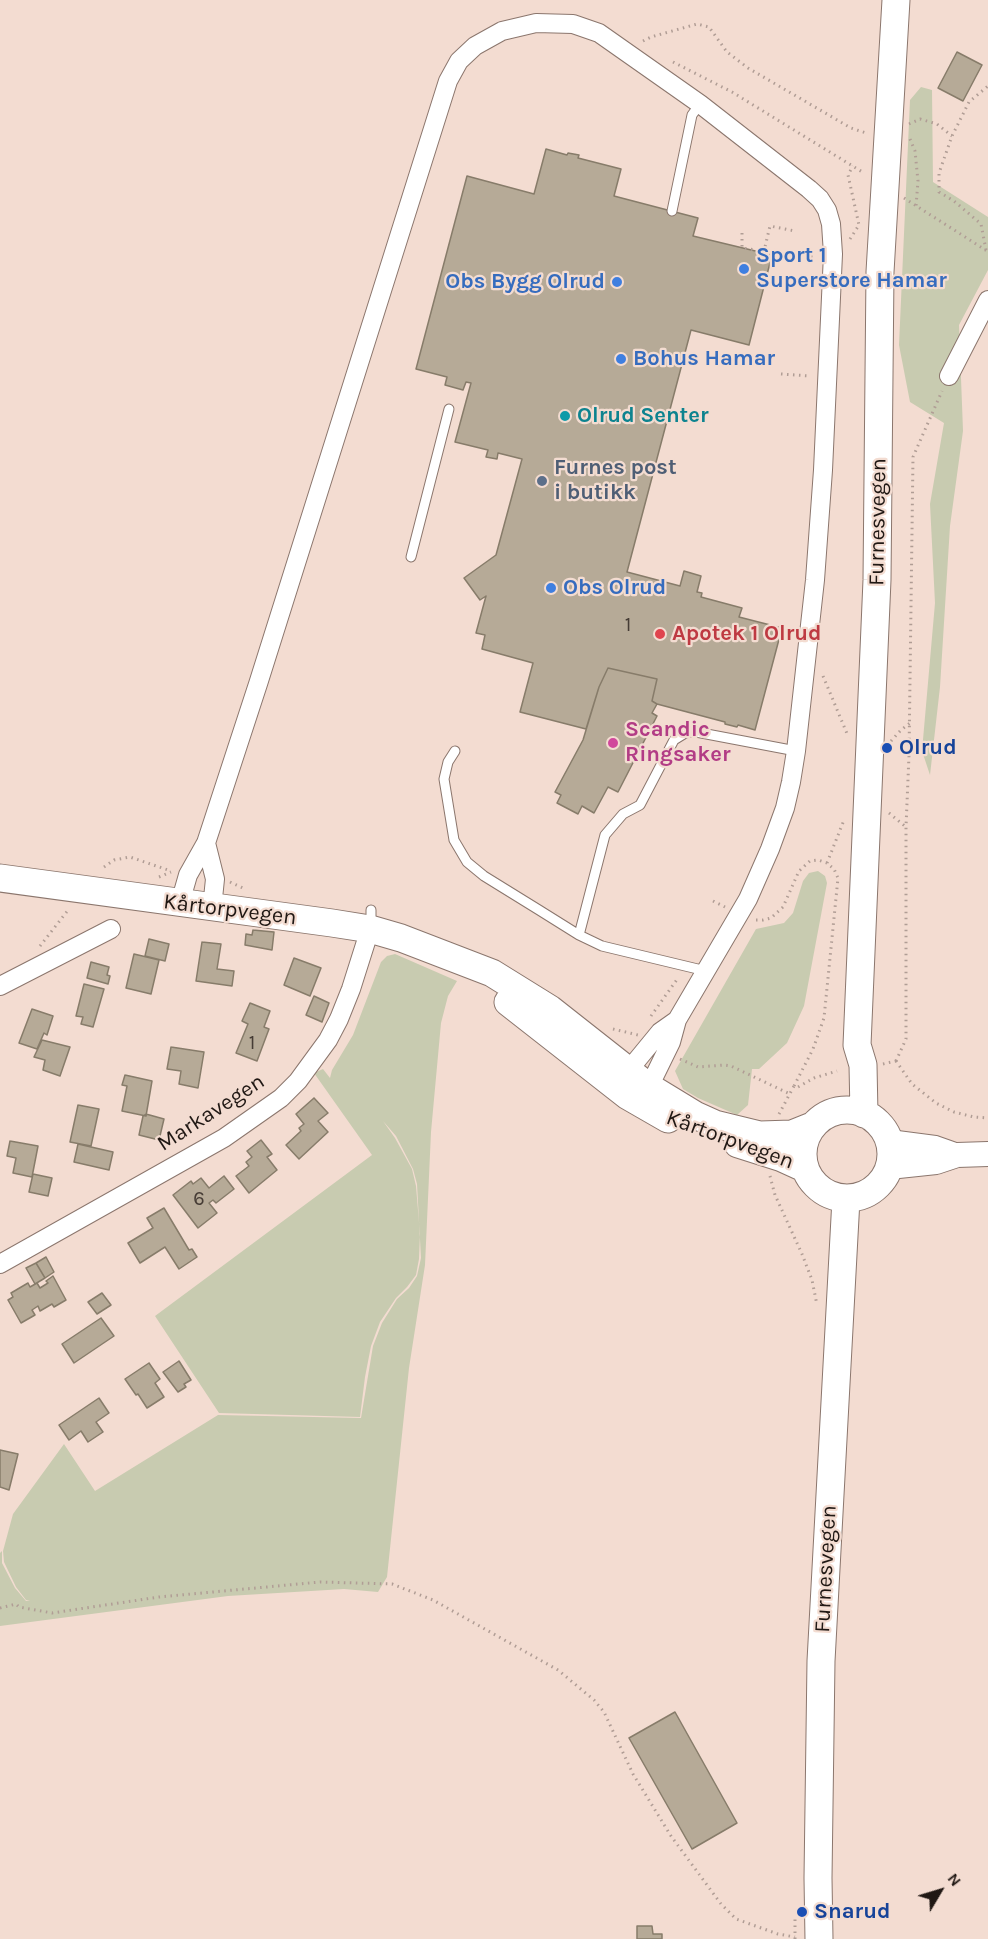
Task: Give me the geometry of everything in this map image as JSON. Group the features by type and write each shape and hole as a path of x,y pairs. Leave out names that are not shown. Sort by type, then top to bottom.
{"main road":[{"name":"Furnesvegen","path":"852,1112 849,1066 857,1045 877,580 880,272 898,136 890,108 896,0"},
{"name":"Kårtorpvegen","path":"0,878 212,908 371,920 456,960 635,1084 681,1125 708,1136 783,1158 804,1168"},
{"name":"Kårtorpvegen","path":"635,1084 695,1115 739,1131 779,1136 792,1134 812,1126"},
{"path":"852,1112 880,1125 889,1155 880,1184 864,1195 846,1199 825,1193 816,1186 804,1168 803,1146 812,1126 820,1119 852,1112"},
{"path":"889,1155 936,1162 957,1155 988,1154"},
{"name":"Furnesvegen","path":"803,1938 818,1878 821,1661 846,1199"}],"street":[{"path":"180,903 188,875 206,843 273,639 448,81 459,61 476,46 501,31 536,23 573,24 599,33 700,104 820,199 827,210 831,224 833,254 823,470 814,592 796,751 784,808 770,849 740,914 677,1020 671,1042 635,1084"},
{"path":"949,376 988,300"},
{"path":"206,843 215,879 212,908"},
{"name":"Markavegen","path":"0,1264 224,1138 281,1098 298,1081 328,1040 339,1019 351,989 371,920"},
{"path":"0,986 111,929"},
{"path":"635,1084 660,1032 677,1020"}],"lane":[{"path":"672,211 692,115 700,104"},
{"path":"411,556 449,409"},
{"path":"579,935 605,835 622,814 640,805 674,740 687,732 696,732 796,751"},
{"path":"454,752 448,762 444,779 454,840 467,862 484,876 579,935 602,946 706,971"}],"path":[{"path":"643,41 651,36 697,24 709,27 727,52 748,68 851,128 866,134 898,136 915,151 918,181 916,206"},
{"path":"671,61 732,92 868,175"},
{"path":"987,251 981,224 954,201 939,192 939,173 952,136 969,102 988,86"},
{"path":"890,108 905,126 920,119 937,124 952,136"},
{"path":"847,242 859,225 848,175 853,166"},
{"path":"900,195 987,251"},
{"path":"742,233 742,248 764,251 770,226 795,231"},
{"path":"799,257 822,257"},
{"path":"781,374 818,376"},
{"path":"949,376 914,457 906,827 906,1039 896,1061 912,1084 936,1103 954,1112 988,1118"},
{"path":"820,672 849,738"},
{"path":"891,741 910,723"},
{"path":"889,809 890,815 906,827"},
{"path":"827,863 847,813"},
{"path":"105,867 114,860 130,857 171,871"},
{"path":"713,902 752,919 763,920 771,918 783,907 799,871 810,861 818,860 827,863 834,869 838,878 824,1018 813,1049 777,1121"},
{"path":"33,970 34,958 39,948 72,906"},
{"path":"651,1016 686,966"},
{"path":"676,1057 698,1067 731,1066 790,1094"},
{"path":"794,1086 798,1088 814,1078 837,1071"},
{"path":"770,1170 775,1195 812,1280 818,1310"},
{"path":"0,1608 16,1605 52,1613 159,1597 320,1582 392,1584 433,1600 558,1670 594,1700 604,1712 633,1774 671,1836 720,1904 736,1919 778,1934 803,1938 795,1910"}],"green space":[{"path":"921,87 932,90 933,182 988,217 988,270 959,325 963,431 950,526 940,687 930,775 922,751 935,603 930,504 944,423 910,402 899,345 910,100"},
{"path":"818,871 825,876 827,883 804,1006 787,1043 759,1069 752,1069 748,1105 737,1115 683,1089 675,1071 756,929 784,923 793,913 803,881 809,873"},
{"path":"395,954 457,981 448,996 441,1023 431,1132 425,1265 409,1368 387,1577 378,1592 344,1589 228,1596 0,1626 0,1553 2,1551 2,1563 15,1588 26,1601 30,1600 26,1600 16,1587 4,1562 3,1551 13,1514 64,1444 95,1491 218,1415 361,1418 373,1346 382,1323 397,1299 409,1288 417,1276 421,1258 420,1237 416,1275 396,1298 380,1322 371,1346 360,1417 219,1413 155,1316 372,1155 314,1073 323,1069 330,1078 332,1070 353,1035 381,962 387,956","holes":["383,1121 396,1136 413,1169 417,1184 419,1224 416,1186 412,1169"]}],"building":[{"path":"957,52 982,65 963,101 938,88"},
{"name":"Olrud Senter","path":"546,149 567,155 568,153 579,155 578,158 621,169 614,196 698,218 693,236 772,255 749,345 691,330 627,572 680,586 684,571 701,576 697,592 702,593 701,597 742,608 739,617 782,628 755,730 725,724 725,722 657,704 652,701 657,679 608,668 599,687 586,729 520,712 533,663 482,649 485,635 476,633 486,596 480,600 464,578 496,555 522,459 498,453 497,459 486,457 488,450 455,442 471,383 466,382 463,390 445,385 447,377 416,369 467,176 534,194"},
{"path":"608,668 657,679 652,701 657,704 652,713 657,716 618,792 608,787 594,813 582,806 578,814 557,803 561,795 555,792 583,740 599,687"},
{"path":"253,930 274,932 272,950 245,945 246,934 252,935"},
{"path":"149,939 169,944 165,961 145,956"},
{"path":"202,942 221,944 217,969 234,971 232,986 196,981"},
{"path":"134,954 159,960 151,994 126,988"},
{"path":"294,958 321,968 310,996 284,985"},
{"path":"91,962 109,967 108,984 87,978"},
{"path":"84,984 104,989 93,1027 81,1024 83,1017 76,1016"},
{"path":"314,996 329,1003 322,1022 306,1015"},
{"path":"250,1003 270,1011 264,1027 269,1029 257,1061 236,1053 248,1024 242,1021"},
{"path":"32,1009 53,1016 47,1035 44,1033 37,1049 19,1043"},
{"path":"42,1040 70,1047 60,1076 43,1070 45,1060 34,1057"},
{"path":"171,1047 204,1052 198,1088 179,1084 181,1071 167,1069"},
{"path":"125,1075 152,1081 146,1116 122,1111 127,1086 122,1085"},
{"path":"314,1098 328,1113 318,1121 328,1132 299,1159 286,1145 301,1131 299,1128 304,1124 296,1114"},
{"path":"78,1105 99,1109 91,1146 70,1142"},
{"path":"146,1114 164,1119 159,1140 139,1135 143,1116"},
{"path":"261,1140 272,1154 267,1157 277,1170 249,1193 236,1176 249,1166 246,1162 252,1157 247,1151"},
{"path":"10,1141 38,1146 32,1177 13,1173 16,1158 7,1156"},
{"path":"78,1144 113,1152 109,1170 74,1162"},
{"path":"33,1174 52,1178 48,1196 29,1192"},
{"path":"224,1176 234,1189 216,1203 213,1200 209,1203 217,1213 198,1228 173,1195 191,1181 193,1184 201,1178 209,1188"},
{"path":"164,1208 189,1250 192,1249 197,1257 179,1269 165,1247 140,1263 128,1243 153,1228 147,1218"},
{"path":"46,1257 54,1272 45,1278 36,1263"},
{"path":"36,1263 45,1278 35,1284 26,1268"},
{"path":"53,1276 66,1300 40,1311 38,1306 32,1310 35,1315 21,1323 8,1300 13,1297 11,1293 28,1283 30,1287 37,1283 40,1288"},
{"path":"102,1293 111,1305 97,1314 88,1302"},
{"path":"101,1318 114,1336 74,1363 62,1344"},
{"path":"179,1361 191,1380 184,1384 186,1387 178,1392 163,1372"},
{"path":"149,1363 160,1379 155,1383 164,1397 147,1408 125,1379"},
{"path":"99,1398 109,1413 96,1422 103,1432 88,1442 81,1431 69,1440 59,1425"},
{"path":"0,1450 18,1454 9,1490 0,1487"},
{"path":"675,1712 737,1823 692,1849 629,1738"},
{"path":"637,1926 652,1926 653,1934 662,1934 662,1939 637,1939"}],"place":[{"name":"Sport 1 Superstore Hamar","path":"744,269"},
{"name":"Obs Bygg Olrud","path":"617,282"},
{"name":"Bohus Hamar","path":"621,359"},
{"name":"Olrud Senter","path":"565,416"},
{"name":"Furnes post i butikk","path":"542,481"},
{"name":"Obs Olrud","path":"551,588"},
{"name":"Apotek 1 Olrud","path":"660,634"},
{"name":"Scandic Ringsaker","path":"613,743"},
{"name":"Olrud","path":"887,748"},
{"name":"Snarud","path":"802,1912"}]}
